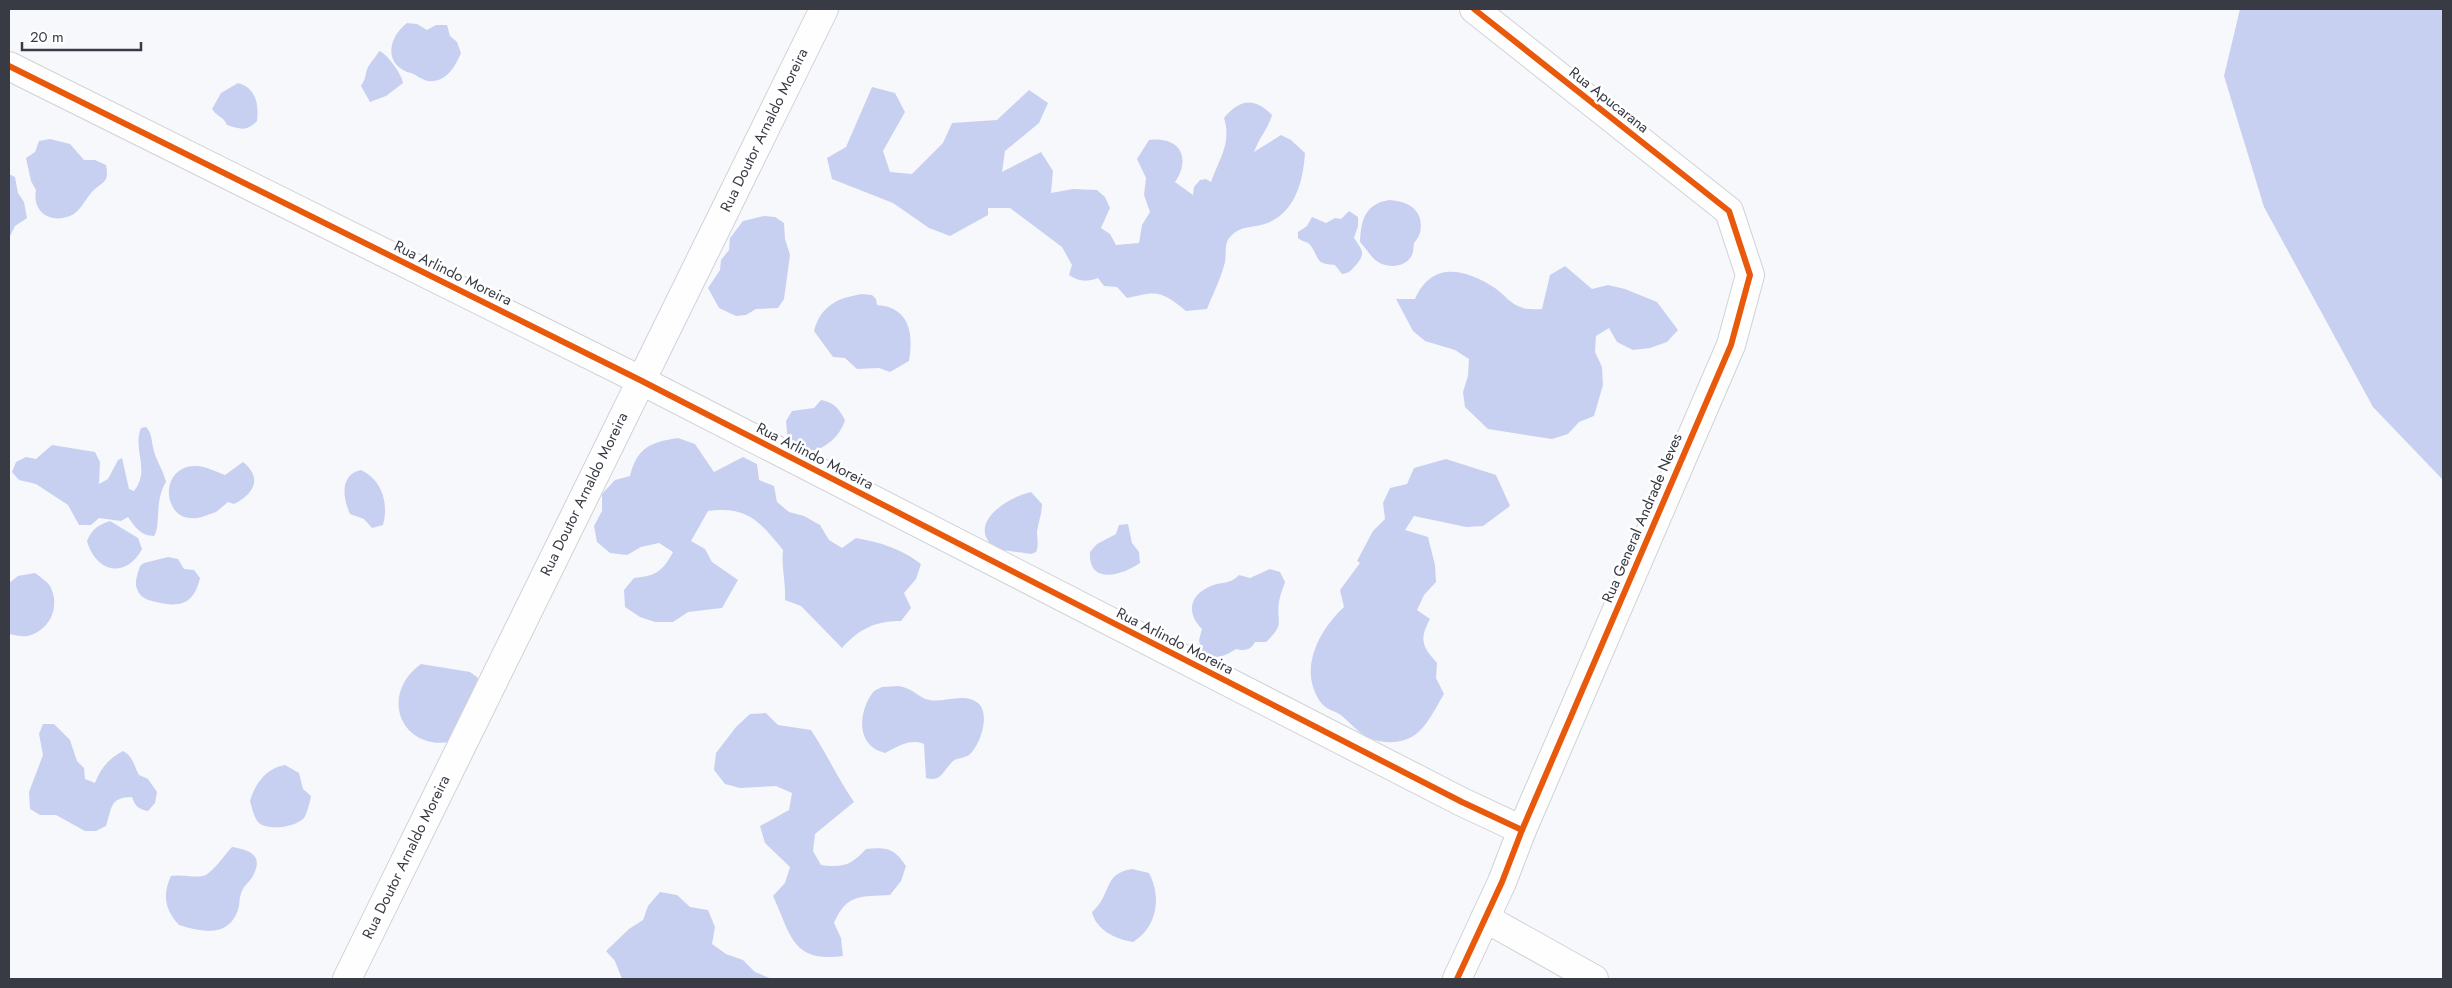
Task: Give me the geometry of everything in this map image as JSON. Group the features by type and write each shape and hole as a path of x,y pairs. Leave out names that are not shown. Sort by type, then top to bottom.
{"street":[{"name":"Rua Doutor Arnaldo Moreira","path":"347,979 824,9"},
{"name":"Rua Apucarana","path":"1474,9 1729,211"},
{"name":"Rua Arlindo Moreira","path":"9,66 640,380 1462,802 1522,830"},
{"name":"Rua General Andrade Neves","path":"1522,830 1731,345 1750,276 1729,211"},
{"path":"1457,979 1486,918 1522,830"},
{"path":"1486,918 1594,979"}],"shaded area":[{"path":"2240,9 2443,9 2443,480 2373,407 2264,207 2224,76"},
{"path":"407,23 417,24 427,30 436,25 447,25 450,36 457,42 461,53 453,69 445,77 434,81 424,80 397,65 391,52 392,45 395,37"},
{"path":"379,51 386,55 394,65 403,83 386,96 370,102 361,86 368,67"},
{"path":"238,83 249,89 257,103 257,121 247,128 227,125 212,109 221,93"},
{"path":"872,87 895,93 905,112 883,151 890,172 912,174 943,143 952,123 997,120 1029,90 1048,103 1039,123 1005,151 1002,172 1041,152 1053,171 1051,193 1073,189 1097,190 1105,197 1110,208 1101,228 1110,234 1116,245 1139,243 1142,225 1150,212 1144,195 1146,178 1137,159 1149,140 1168,141 1180,150 1182,164 1175,182 1193,195 1194,187 1200,180 1206,179 1211,182 1226,143 1224,118 1241,104 1253,103 1259,105 1272,115 1254,152 1281,135 1291,140 1305,153 1302,176 1295,197 1282,215 1261,225 1239,230 1230,237 1227,243 1225,262 1207,309 1186,311 1170,299 1158,294 1146,294 1127,298 1117,287 1104,286 1098,278 1083,281 1069,275 1072,265 1062,247 1010,208 988,208 988,215 950,236 929,228 893,203 832,179 827,158 846,147"},
{"path":"50,139 70,144 84,160 95,160 106,165 107,171 104,182 91,193 77,212 62,218 49,217 39,210 35,197 36,190 31,181 26,158 35,152 39,141"},
{"path":"9,174 15,177 18,193 24,202 27,218 15,226 9,238"},
{"path":"1389,200 1403,202 1414,208 1420,218 1421,225 1420,234 1414,243 1412,255 1405,263 1395,266 1385,265 1375,260 1360,242 1363,220 1366,214 1374,205"},
{"path":"1349,211 1358,217 1358,226 1354,238 1361,249 1362,255 1351,270 1342,274 1335,265 1321,262 1310,244 1298,238 1298,232 1307,226 1312,217 1326,223 1335,218 1341,219"},
{"path":"764,216 775,217 784,223 785,239 790,255 784,299 778,308 756,309 746,315 736,316 719,308 708,288 720,270 721,260 729,250 730,238 743,221"},
{"path":"1565,266 1592,289 1608,285 1625,289 1657,302 1678,330 1667,342 1650,348 1633,350 1617,342 1609,328 1596,336 1595,352 1602,367 1603,385 1594,416 1579,422 1568,434 1552,439 1488,429 1465,407 1463,392 1468,376 1469,359 1455,350 1425,341 1413,331 1396,299 1415,299 1422,287 1431,278 1440,273 1450,272 1473,276 1484,281 1518,306 1527,309 1542,309 1550,275"},
{"path":"862,294 872,295 876,299 877,305 896,311 903,316 907,323 911,341 909,361 890,372 879,368 857,369 845,358 833,357 814,331 821,315 832,304 845,298"},
{"path":"821,400 833,404 838,409 845,420 843,426 836,437 825,446 813,451 801,450 788,442 786,421 792,411 814,408"},
{"path":"146,427 166,482 160,497 154,536 142,533 128,517 121,521 99,518 91,525 79,525 68,505 36,484 19,480 12,472 16,462 26,457 36,459 52,445 95,452 100,462 99,484 108,479 118,460 122,458 129,489 134,491 141,475 139,436 141,428"},
{"path":"678,438 695,444 714,472 743,457 757,464 759,480 774,486 777,502 789,512 804,516 820,525 829,540 842,548 856,538 898,550 921,564 916,579 904,593 911,608 901,621 892,621 868,627 842,648 801,606 785,600 783,550 775,540 759,524 743,513 722,510 708,511 691,541 705,549 712,562 738,580 722,608 688,612 673,622 655,622 640,617 625,607 624,590 634,578 648,576 658,571 666,564 673,552 659,543 641,547 627,555 610,553 597,542 594,526 602,511 602,494 615,480 630,476 637,459 646,448 652,444"},
{"path":"1446,459 1496,475 1510,506 1483,526 1466,527 1414,516 1405,530 1428,537 1435,565 1436,582 1424,595 1417,610 1430,619 1423,638 1425,647 1437,663 1436,678 1444,694 1428,721 1416,734 1397,742 1377,741 1365,736 1342,716 1322,704 1315,692 1311,679 1314,652 1326,628 1344,607 1340,590 1360,563 1357,561 1373,531 1385,519 1383,503 1390,488 1407,484 1414,468"},
{"path":"243,462 253,474 254,480 251,491 241,500 234,504 228,502 216,512 202,517 188,518 178,514 172,505 169,495 170,485 175,475 183,468 200,466 225,475"},
{"path":"361,470 374,480 382,493 385,509 383,525 372,528 364,519 350,514 345,494 346,482 354,473"},
{"path":"1031,492 1042,504 1036,552 1031,554 996,549 987,540 985,530 987,521 1001,506"},
{"path":"110,521 138,538 142,549 135,559 128,565 120,568 104,566 91,552 87,541 96,528"},
{"path":"1128,524 1132,543 1139,552 1140,563 1116,574 1100,574 1091,563 1090,552 1097,544 1116,534 1119,525"},
{"path":"168,557 178,559 184,569 194,570 200,578 190,599 179,604 165,604 142,597 136,586 140,566 144,563"},
{"path":"1270,569 1280,572 1285,582 1279,602 1279,623 1272,636 1266,642 1255,642 1252,647 1242,650 1236,649 1218,657 1209,657 1201,652 1199,640 1202,629 1192,611 1194,599 1198,594 1211,586 1229,582 1239,575 1250,578"},
{"path":"35,573 49,584 53,594 54,609 51,617 48,623 36,633 28,636 9,634 9,583 18,576"},
{"path":"421,664 470,672 477,677 484,691 450,742 433,742 418,737 408,729 401,717 399,704 401,690 408,676"},
{"path":"898,686 929,700 967,698 978,703 982,708 984,722 977,745 969,755 956,759 935,779 926,778 924,744 919,742 909,743 885,753 875,749 864,736 862,727 865,708 874,691 882,687"},
{"path":"766,713 778,725 811,730 854,802 815,834 813,851 821,865 836,866 846,864 856,859 866,849 879,848 894,852 906,866 901,881 890,895 856,898 844,906 839,913 834,923 841,938 843,956 826,957 813,955 803,950 790,934 773,896 785,883 790,867 765,843 760,826 789,810 792,793 776,786 740,788 725,784 714,770 716,753 736,727 750,714"},
{"path":"43,724 54,724 70,740 77,761 84,768 85,779 95,783 103,768 113,757 123,751 126,753 131,758 139,775 148,779 157,792 155,803 148,811 137,807 132,797 119,799 111,809 106,826 96,831 85,831 56,815 40,815 30,809 29,792 43,755 39,734"},
{"path":"285,765 299,773 303,789 311,796 304,818 300,821 289,826 269,827 257,821 250,801 262,778 272,770"},
{"path":"232,847 250,853 254,856 257,865 251,879 242,891 234,919 221,929 213,931 197,930 179,925 171,914 166,902 166,890 171,876 203,876 214,868"},
{"path":"1132,869 1149,873 1153,883 1156,902 1152,920 1141,936 1133,942 1107,933 1098,924 1092,912 1099,905 1116,875"},
{"path":"660,892 677,895 690,907 708,910 715,927 712,944 726,954 743,960 755,972 772,979 622,979 615,961 606,951 629,929 643,920 648,906"}],"cycle path":[{"path":"1457,979 1502,882 1522,830 1731,345 1750,275 1729,211 1474,9"},
{"path":"9,66 640,380 1462,802 1522,830"}]}
